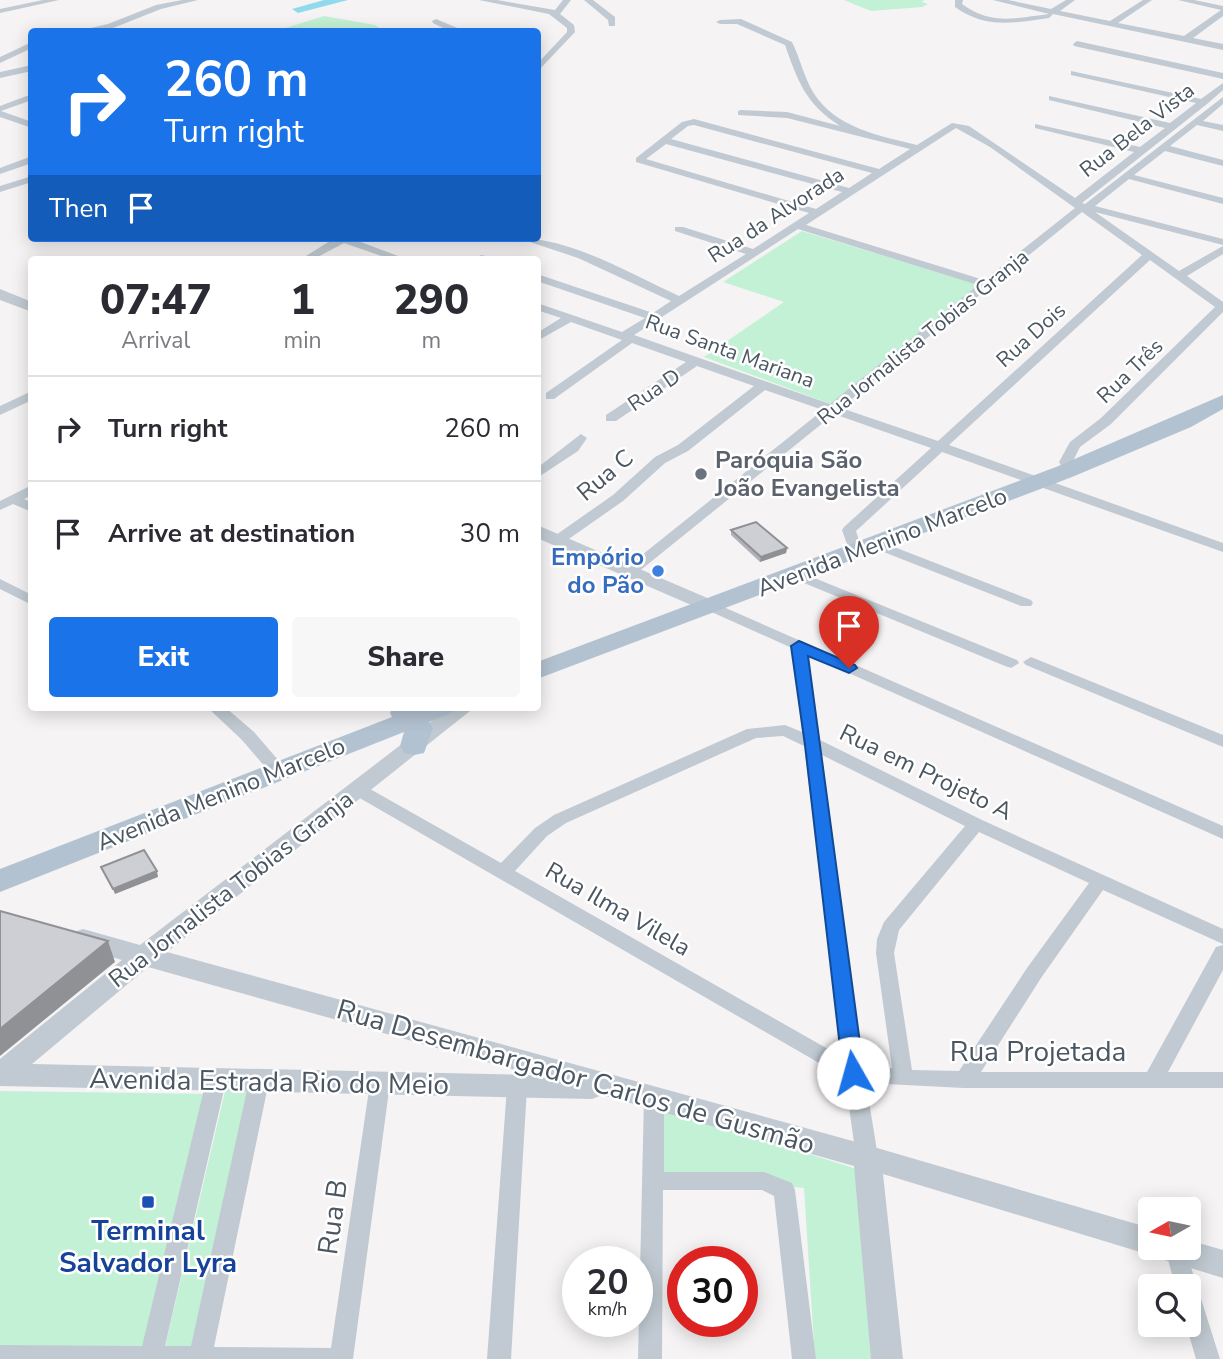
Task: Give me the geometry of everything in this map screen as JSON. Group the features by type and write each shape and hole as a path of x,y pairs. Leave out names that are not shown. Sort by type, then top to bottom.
{"main road":[{"name":"Avenida Menino Marcelo","path":"1034,479 1066,462 1146,430 1223,392"},
{"name":"Avenida Menino Marcelo","path":"541,669 705,604 1139,441 1223,401"},
{"name":"Avenida Menino Marcelo","path":"541,661 797,575 864,544"},
{"name":"Avenida Menino Marcelo","path":"0,881 433,711"},
{"name":"Avenida Menino Marcelo","path":"0,868 273,765 412,721"}],"street":[{"path":"0,12 55,0"},
{"path":"99,28 159,7 194,0"},
{"path":"483,0 556,14 571,27 572,32 541,65"},
{"path":"556,14 567,0"},
{"path":"588,0 606,12 612,19 612,24"},
{"path":"959,0 958,5 973,17 985,22 1065,15"},
{"path":"997,0 1223,47"},
{"path":"1052,12 1071,0"},
{"path":"1111,24 1148,0"},
{"path":"1182,0 1223,10"},
{"path":"1186,39 1223,10"},
{"path":"720,22 755,17"},
{"path":"436,21 451,28"},
{"path":"738,21 789,44 804,86 816,104 830,117 862,134"},
{"path":"1077,44 1223,76"},
{"path":"0,60 28,46"},
{"path":"0,75 28,69"},
{"path":"1074,73 1204,102"},
{"name":"Rua Bela Vista","path":"1082,206 1139,150 1204,102 1222,92"},
{"name":"Rua Bela Vista","path":"1082,206 1127,176 1196,122 1222,92"},
{"path":"1052,98 1170,127"},
{"path":"0,111 28,99"},
{"path":"0,111 28,123"},
{"path":"741,113 787,115 917,148"},
{"path":"816,212 643,163 640,158 666,141 685,124 694,122 879,172"},
{"path":"1196,122 1223,128"},
{"path":"1038,125 1139,150"},
{"name":"Rua da Alvorada","path":"550,396 678,300 949,127 963,126 1082,206"},
{"path":"1152,140 1223,163"},
{"path":"666,141 849,191"},
{"path":"0,171 28,160"},
{"path":"1127,176 1223,201"},
{"path":"0,189 28,179"},
{"path":"1082,206 1223,242"},
{"path":"1082,206 1223,306"},
{"name":"Rua Jornalista Tobias Granja","path":"632,570 988,285 1082,206"},
{"path":"1047,222 1061,225"},
{"path":"795,225 988,285"},
{"path":"679,229 752,252"},
{"path":"311,256 337,242"},
{"path":"351,242 390,256"},
{"path":"536,242 583,256 678,300"},
{"path":"1179,276 1223,249"},
{"name":"Rua Dois","path":"864,544 849,530 1150,254"},
{"path":"541,278 654,317"},
{"path":"0,294 28,306"},
{"name":"Rua Três","path":"1066,462 1075,445 1106,421 1223,306"},
{"name":"Rua Santa Mariana","path":"541,307 1034,479 1223,548"},
{"path":"541,336 571,317"},
{"name":"Rua D","path":"611,418 696,361"},
{"name":"Rua C","path":"558,540 618,498 660,460 683,448 762,386"},
{"path":"0,411 28,397"},
{"path":"541,471 573,448 581,438"},
{"path":"0,506 28,491"},
{"path":"13,499 28,506"},
{"path":"541,533 632,570 1223,833"},
{"path":"864,544 1026,603"},
{"path":"797,575 1011,663"},
{"path":"0,583 28,599"},
{"path":"799,646 814,745 853,1073 867,1157 887,1359"},
{"path":"1031,662 1223,741"},
{"path":"220,711 248,736 273,765"},
{"name":"Rua Jornalista Tobias Granja","path":"0,1075 143,957 357,789 412,721 449,711"},
{"name":"Rua em Projeto A","path":"504,871 541,832 560,819 754,733 785,730 976,824 1223,937"},
{"name":"Rua Ilma Vilela","path":"357,789 853,1073"},
{"path":"904,1078 885,953 886,939 891,928 976,824"},
{"path":"964,1080 1034,973 1100,881"},
{"name":"Rua Desembargador Carlos de Gusmão","path":"64,933 867,1157 1138,1239"},
{"path":"1153,1080 1223,953"},
{"path":"478,1085 487,1068 480,1047"},
{"name":"Rua Projetada","path":"853,1073 964,1080 1223,1080"},
{"name":"Avenida Estrada Rio do Meio","path":"0,1075 622,1088"},
{"path":"160,1357 216,1081"},
{"path":"200,1357 259,1082"},
{"name":"Rua B","path":"340,1359 380,1083"},
{"path":"499,1359 517,1087"},
{"path":"650,1359 654,1098"},
{"path":"653,1181 764,1181 785,1190 804,1359"},
{"name":"Rua Desembargador Carlos de Gusmão","path":"1201,1258 1223,1264"},
{"path":"1201,1336 1208,1359"},
{"path":"0,1356 340,1359"}],"green space":[{"path":"844,0 924,0 922,2 928,4 922,7 871,11"},
{"path":"324,16 379,28 286,28"},
{"path":"802,231 980,285 836,406 704,357 784,302 723,282"},
{"path":"226,1087 251,1087 192,1352 164,1351"},
{"path":"0,1091 210,1094 144,1355 0,1350"},
{"path":"662,1108 863,1171 884,1359 815,1359 804,1188 658,1173"}],"building":[{"path":"756,522 787,548 761,557 731,530"},
{"path":"144,850 157,871 113,889 101,867"},
{"path":"0,911 108,941 0,1029"}],"waterway":[{"path":"298,9 342,0"}],"place":[{"name":"Paróquia São João Evangelista","path":"701,474"},
{"name":"Empório do Pão","path":"658,571"},
{"name":"Terminal Salvador Lyra","path":"148,1202"}],"route":[{"path":"849,668 799,646 814,745 853,1073"}]}
